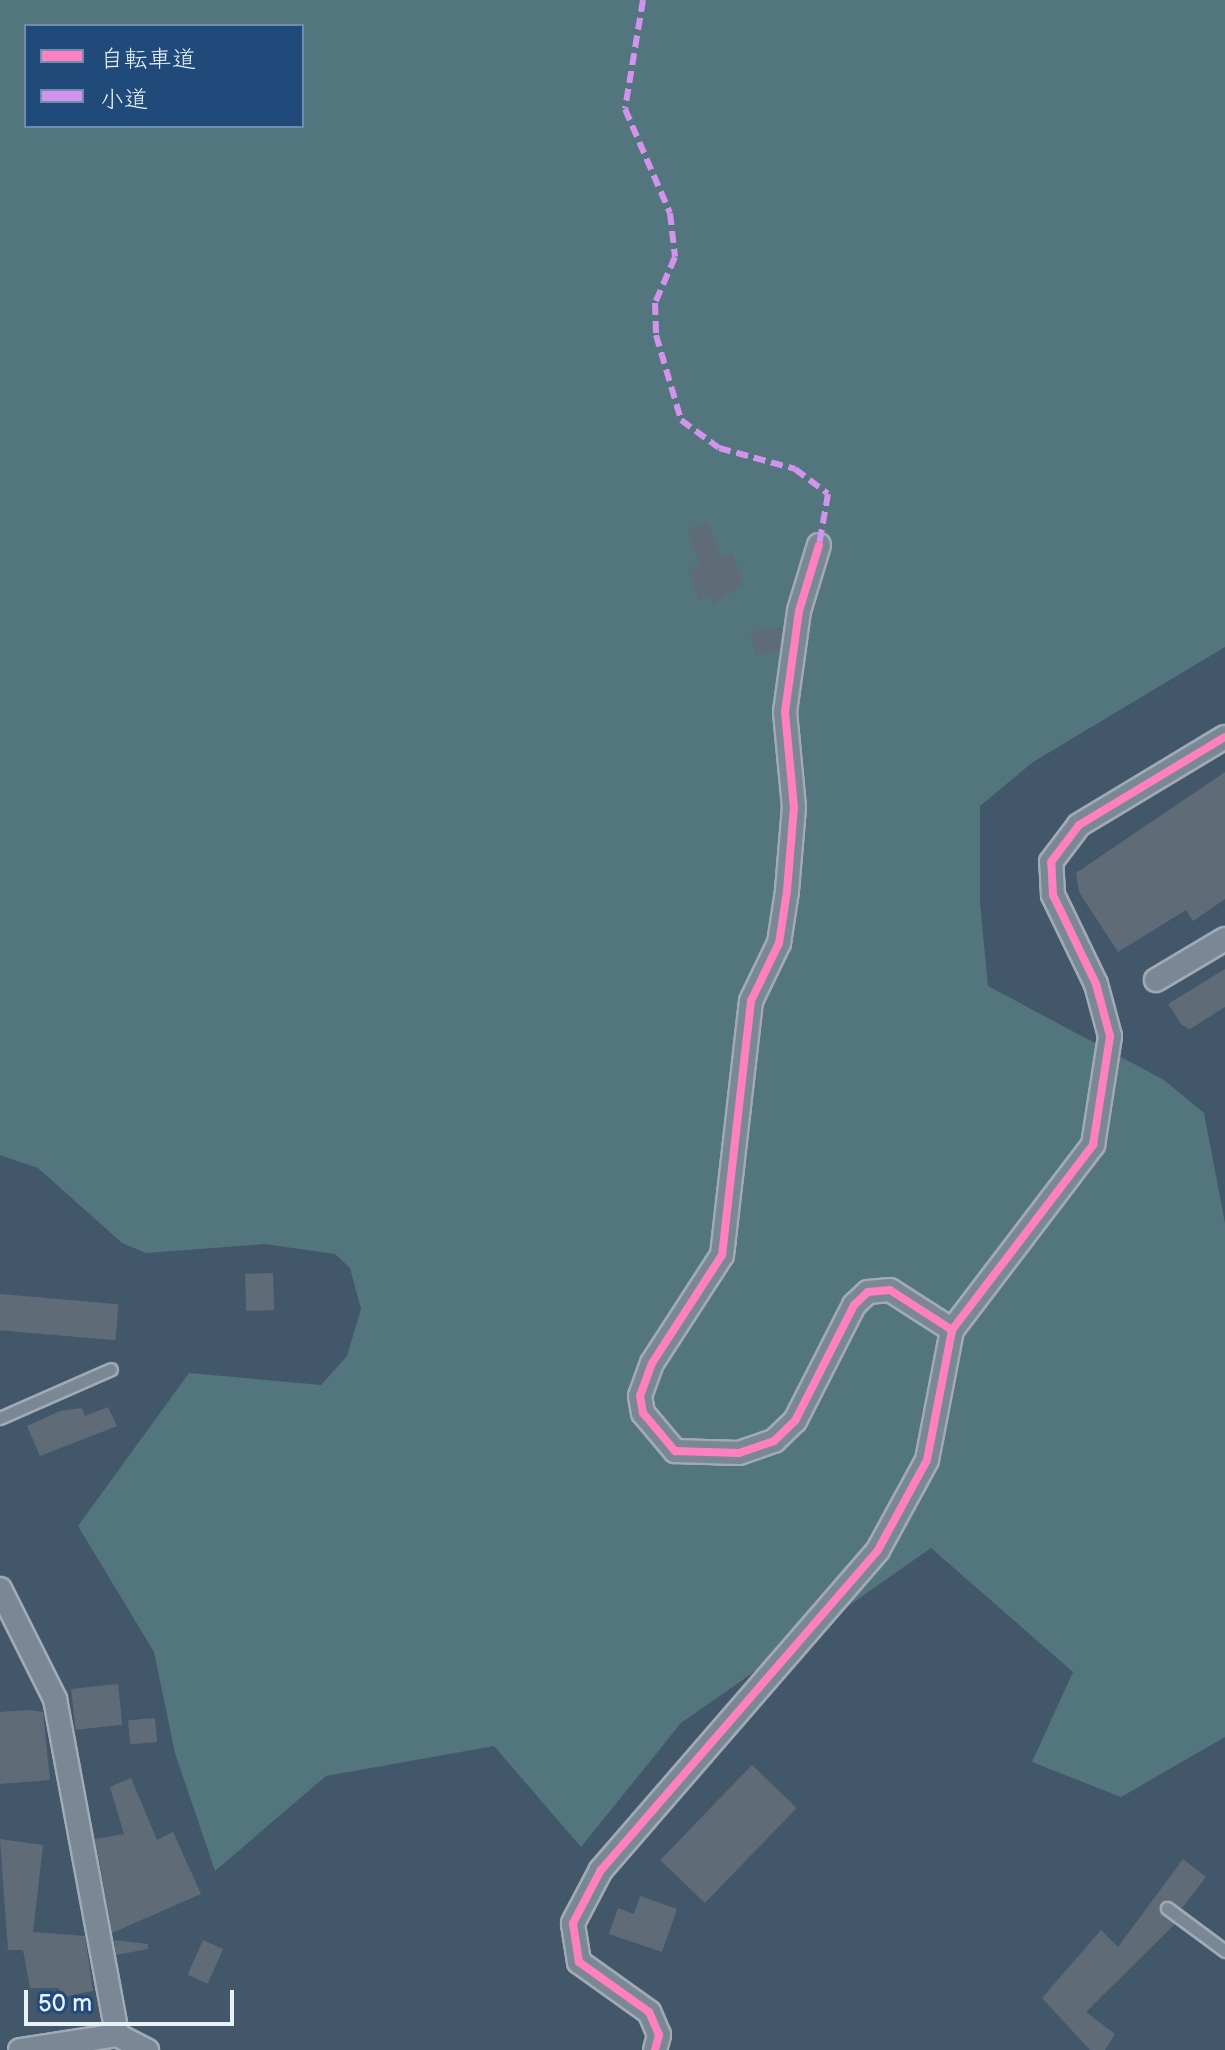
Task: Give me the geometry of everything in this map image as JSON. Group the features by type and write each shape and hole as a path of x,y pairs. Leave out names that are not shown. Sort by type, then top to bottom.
{"street":[{"path":"819,545 799,611 785,712 794,807 787,891 779,943 751,1001 722,1255 652,1363 640,1396 643,1413 675,1451 739,1453 774,1441 795,1421 854,1305 868,1292 890,1290 952,1330"},
{"path":"655,2050 659,2035 649,2012 579,1962 573,1923 601,1870 878,1550 927,1460 952,1330 1093,1145 1104,1097 1106,1015 1053,895 1051,862 1079,825 1225,737"},
{"path":"1156,980 1225,939"},
{"path":"0,1589 55,1699 117,2035"},
{"path":"20,2050 117,2035 147,2050"}],"lane":[{"path":"0,1418 111,1369"},
{"path":"1167,1908 1225,1951"}],"green space":[{"path":"0,0 1225,0 1225,647 1033,762 980,806 980,903 988,986 1164,1080 1204,1113 1225,1223 1225,1737 1121,1797 1032,1762 1073,1672 931,1548 681,1723 581,1847 494,1746 326,1776 215,1871 175,1753 154,1652 78,1526 189,1373 321,1385 347,1356 361,1309 350,1268 335,1254 265,1244 146,1253 122,1243 38,1168 0,1155"}],"building":[{"path":"708,522 721,558 732,553 743,584 713,604 711,596 699,600 688,569 700,565 687,530"},
{"path":"782,627 779,651 755,655 751,632"},
{"path":"1225,772 1225,899 1193,921 1186,910 1118,952 1079,892 1076,873"},
{"path":"1225,969 1225,1007 1190,1029 1182,1025 1168,1004"},
{"path":"273,1273 274,1310 246,1311 245,1274"},
{"path":"0,1294 119,1304 115,1340 0,1330"},
{"path":"108,1407 117,1426 40,1456 27,1426 60,1411 82,1408 85,1416"},
{"path":"118,1684 122,1725 76,1730 71,1689"},
{"path":"0,1712 43,1712 50,1780 0,1784"},
{"path":"155,1718 157,1742 130,1744 128,1720"},
{"path":"752,1765 797,1808 705,1903 660,1860"},
{"path":"131,1778 157,1840 173,1832 201,1894 112,1933 95,1839 124,1834 110,1787"},
{"path":"0,1839 43,1845 33,1932 85,1936 93,1991 61,1997 59,1988 30,1988 23,1950 8,1950"},
{"path":"1183,1859 1206,1877 1182,1908 1161,1902 1160,1912 1175,1924 1086,2012 1115,2034 1105,2050 1090,2050 1042,1998 1101,1930 1118,1947"},
{"path":"640,1896 677,1909 662,1952 609,1934 618,1908 634,1914"},
{"path":"114,1940 148,1944 148,1949 116,1955"},
{"path":"203,1940 223,1949 208,1984 188,1975"}],"marked path":[{"path":"643,0 625,109 670,213 675,257 655,303 656,335 681,420 719,448 795,469 828,494 819,545"}],"cycle path":[{"path":"819,545 799,611 785,712 794,807 787,891 779,943 751,1001 722,1255 652,1363 640,1396 643,1413 675,1451 739,1453 774,1441 795,1421 854,1305 868,1292 890,1290 952,1330"},
{"path":"655,2050 659,2035 649,2012 579,1962 573,1923 601,1870 878,1550 927,1460 952,1330 1093,1145 1110,1036 1096,984 1053,895 1051,862 1079,825 1225,737"}]}
